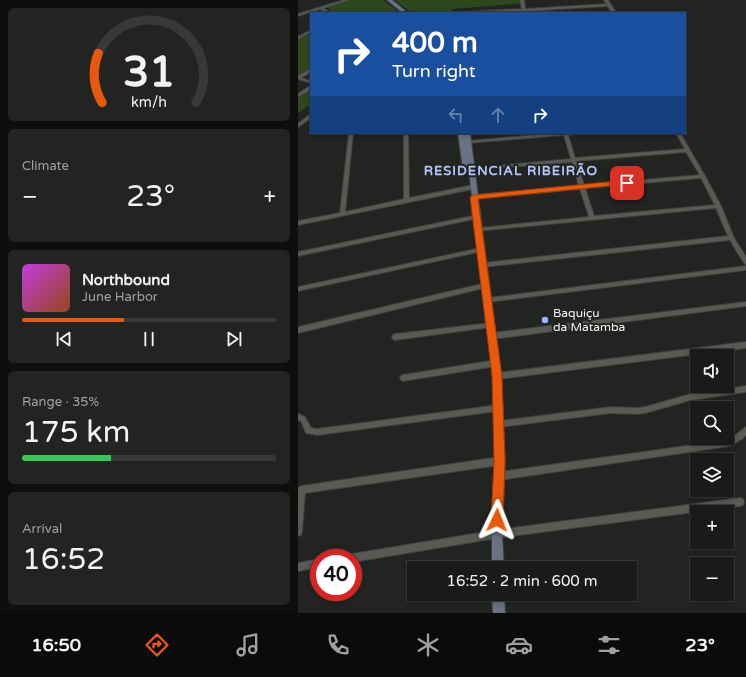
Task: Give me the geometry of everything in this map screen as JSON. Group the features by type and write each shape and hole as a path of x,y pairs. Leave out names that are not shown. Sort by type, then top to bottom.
{"street":[{"path":"298,15 347,0"},
{"path":"389,0 403,12"},
{"path":"522,0 524,11"},
{"path":"606,0 613,12"},
{"path":"494,12 608,5"},
{"path":"320,8 327,12"},
{"path":"298,38 310,31"},
{"path":"298,78 310,71"},
{"path":"298,78 310,82"},
{"path":"298,96 310,88"},
{"path":"298,126 310,117"},
{"path":"342,214 351,134"},
{"path":"406,134 407,201"},
{"path":"461,134 479,230 496,364 500,461 497,534 498,561"},
{"path":"466,134 471,169 472,191"},
{"path":"468,142 565,134 592,218"},
{"path":"679,134 703,176 732,238 746,262"},
{"path":"471,169 688,150"},
{"path":"298,223 407,201 472,191 582,187 703,176"},
{"path":"479,230 718,206"},
{"path":"298,254 476,217"},
{"path":"483,265 732,238"},
{"path":"298,290 481,250"},
{"path":"488,300 746,268"},
{"path":"298,330 486,284"},
{"path":"492,336 746,304"},
{"path":"395,337 491,325"},
{"path":"497,376 746,345"},
{"path":"403,378 496,364"},
{"path":"499,424 611,410 645,410 691,397 746,389"},
{"path":"298,417 303,419 309,431 317,432 498,408"},
{"path":"499,476 730,443 746,430"},
{"path":"298,532 299,490 500,461"},
{"path":"362,556 497,534 740,502"},
{"path":"298,567 310,565"},
{"path":"498,601 499,613"}],"green space":[{"path":"350,0 383,0 399,12 334,12 327,7"},
{"path":"395,0 525,0 525,3 453,9 452,12 414,12 408,10"},
{"path":"310,33 310,69 301,75 298,74 298,39"},
{"path":"310,90 310,105 298,113 298,98"}],"place":[{"name":"Baquiçu da Matamba","path":"545,320"}],"district":[{"name":"RESIDENCIAL RIBEIRÃO","path":"511,171"}],"route":[{"path":"497,520 500,461 497,376 474,197 627,183"}]}
